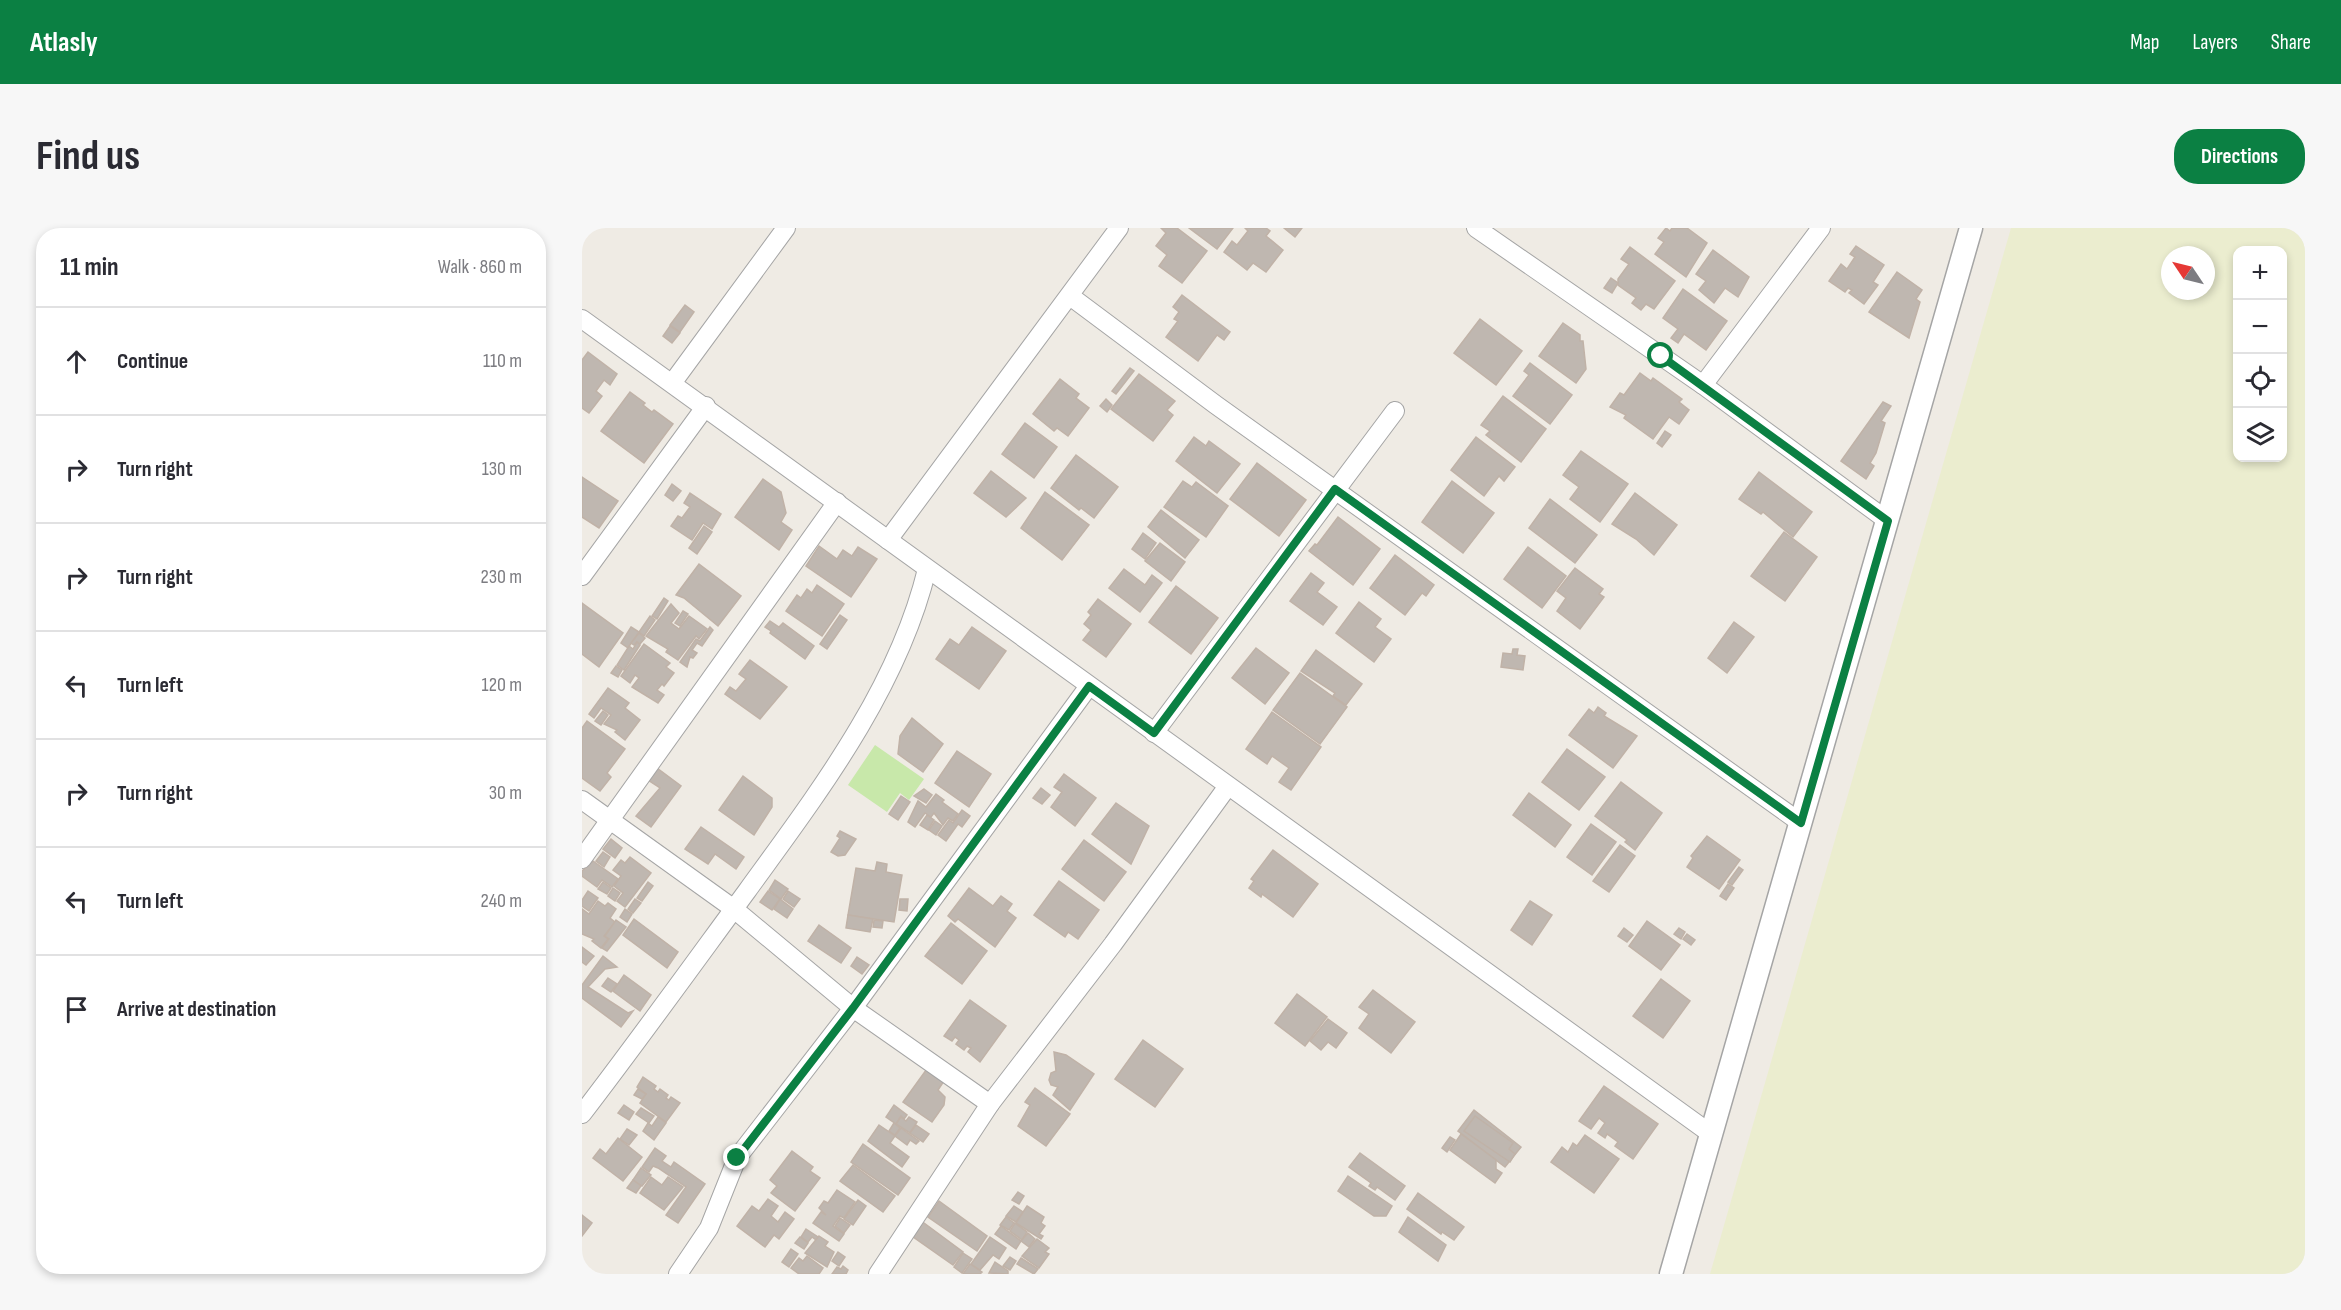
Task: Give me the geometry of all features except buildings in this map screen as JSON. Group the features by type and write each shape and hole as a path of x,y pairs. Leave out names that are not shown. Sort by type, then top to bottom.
{"street":[{"path":"673,382 786,228"},
{"path":"888,540 1119,228"},
{"path":"1476,228 1703,385 1888,521"},
{"path":"1703,385 1821,228"},
{"path":"1671,1274 1971,228"},
{"path":"1070,296 1801,823"},
{"path":"582,319 673,382 927,569 1711,1134"},
{"path":"582,576 706,406"},
{"path":"1154,733 1395,411"},
{"path":"582,860 837,502"},
{"path":"582,1114 815,798 878,693 917,611 927,569"},
{"path":"678,1274 709,1228 737,1158 853,1008 1089,686"},
{"path":"878,1274 990,1104 1113,944 1228,786"},
{"path":"582,800 734,909 853,1008 990,1104"}],"green space":[{"path":"2011,228 2305,228 2305,1274 1710,1274"},
{"path":"875,745 924,779 909,800 900,793 887,812 848,785"}],"route":[{"path":"737,1158 853,1008 1089,686 1154,733 1335,489 1801,823 1888,521 1661,356"}]}
